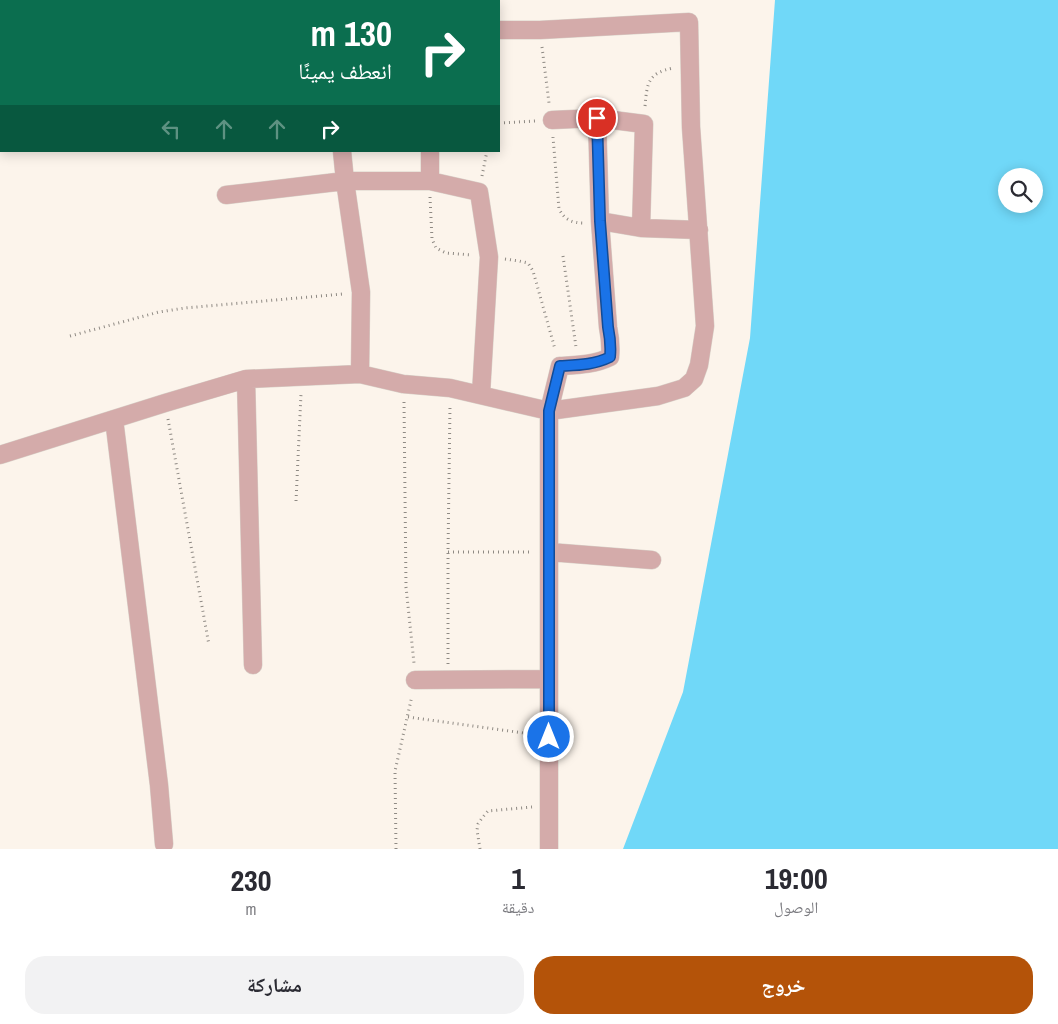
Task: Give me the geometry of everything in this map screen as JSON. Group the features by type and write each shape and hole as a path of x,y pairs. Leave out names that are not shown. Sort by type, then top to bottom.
{"street":[{"path":"0,455 246,379 360,374 404,384 450,388 481,394 549,411 658,396 684,388 694,379 699,365 705,326 691,127 689,22 540,30 500,30"},
{"path":"549,849 549,411 560,366 602,361 610,357 610,336 600,221 597,118"},
{"path":"552,120 597,118 644,124 641,228"},
{"path":"342,152 361,292 360,374"},
{"path":"430,152 430,182"},
{"path":"226,195 345,181 430,182 479,192 488,257 481,394"},
{"path":"600,221 641,228 699,230"},
{"path":"246,379 253,665"},
{"path":"114,419 155,752 164,844"},
{"path":"549,552 652,560"},
{"path":"416,680 550,679"}],"path":[{"path":"540,30 552,120 560,209 570,222 600,221"},
{"path":"644,124 647,90 652,77 663,70 690,64"},
{"path":"500,123 552,120"},
{"path":"479,192 487,152"},
{"path":"430,182 432,239 436,248 446,252 519,260 528,263 536,281 560,366"},
{"path":"563,256 579,365"},
{"path":"70,336 159,312 185,308 361,292"},
{"path":"296,501 302,376"},
{"path":"404,384 406,586 416,680"},
{"path":"448,679 450,388"},
{"path":"165,403 209,644"},
{"path":"448,552 549,552"},
{"path":"396,849 395,771 408,717 549,737"},
{"path":"480,849 478,824 488,811 550,806"}],"water":[{"path":"775,0 1058,0 1058,849 623,849 683,692 750,338"}],"route":[{"path":"549,737 549,411 560,366 602,361 610,357 610,336 600,221 597,118"}]}
